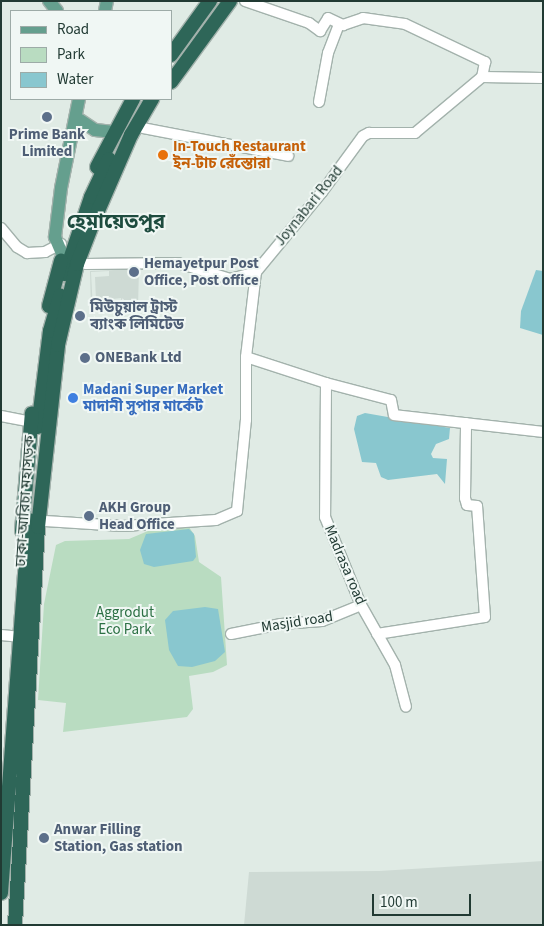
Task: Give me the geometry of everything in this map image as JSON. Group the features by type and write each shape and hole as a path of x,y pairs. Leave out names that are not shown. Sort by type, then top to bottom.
{"highway":[{"path":"172,40 200,1"},
{"path":"172,54 210,1"},
{"path":"172,68 221,1"},
{"path":"172,81 230,1"},
{"path":"30,588 19,567 31,422 43,327 61,249 114,132 132,100"},
{"name":"ঢাকা-আরিচা মহাসড়ক","path":"15,925 40,390 50,331 70,256 91,197 141,100"},
{"name":"ঢাকা-আরিচা মহাসড়ক","path":"1,893 5,816 21,637 30,588 43,459 66,303 78,264 112,174 151,100"},
{"path":"30,588 45,522 64,353 85,264 114,187 143,128 160,100"}],"main road":[{"path":"61,249 55,237 60,188 79,100"},
{"path":"61,249 66,189 85,100"},
{"path":"80,120 95,130 114,132"}],"street":[{"path":"245,1 309,24 320,31 328,18 341,24 363,18 405,24 485,62 482,77 543,78"},
{"path":"319,102 328,53 341,24"},
{"name":"Joynabari Road","path":"256,272 322,192 363,136 369,133 415,133 482,77"},
{"path":"143,128 288,156"},
{"path":"1,228 17,248 27,253 61,249"},
{"path":"45,522 115,526 216,520 235,513 246,420 246,357 256,272 230,280 178,263 85,264"},
{"path":"246,357 326,383 391,400 394,415 543,432"},
{"name":"Madrasa road","path":"326,383 325,518 361,604 395,665 406,707"},
{"path":"1,416 31,422"},
{"path":"377,634 485,617 477,506 467,505 465,498 466,423"},
{"name":"Masjid road","path":"231,634 281,624 322,621 361,604"},
{"path":"1,635 21,637"}],"shaded area":[{"path":"139,269 138,307 91,311 90,271","holes":["109,271 109,276 95,277 96,301 121,298 122,307 93,310 91,272"]},
{"path":"543,861 543,925 244,925 249,872 379,871"}],"green space":[{"name":"Aggrodut Eco Park","path":"189,527 195,536 199,562 221,577 227,665 213,672 189,676 193,709 187,717 63,732 66,703 38,700 44,604 56,545 65,541 129,539 155,528"}],"water":[{"path":"536,270 543,271 543,335 520,328 521,311"},
{"path":"365,413 450,428 449,439 436,444 431,454 433,458 447,459 445,484 437,474 388,480 381,477 376,463 362,462 354,429 357,416"},
{"path":"189,529 194,534 196,557 193,561 154,567 144,564 140,550 146,534"},
{"path":"205,607 218,609 225,652 215,661 192,667 178,666 169,650 165,620 173,611"}],"place":[{"name":"Prime Bank Limited","path":"47,117"},
{"name":"In-Touch Restaurant ইন-টাচ রেঁস্তোরা","path":"163,155"},
{"name":"Hemayetpur Post Office, Post office","path":"134,272"},
{"name":"মিউচুয়াল ট্রাস্ট ব্যাংক লিমিটেড","path":"80,316"},
{"name":"ONEBank Ltd","path":"85,358"},
{"name":"Madani Super Market মাদানী সুপার মার্কেট","path":"73,398"},
{"name":"AKH Group Head Office","path":"89,516"},
{"name":"Anwar Filling Station, Gas station","path":"44,838"}],"district":[{"name":"হেমায়েতপুর","path":"116,222"}]}
